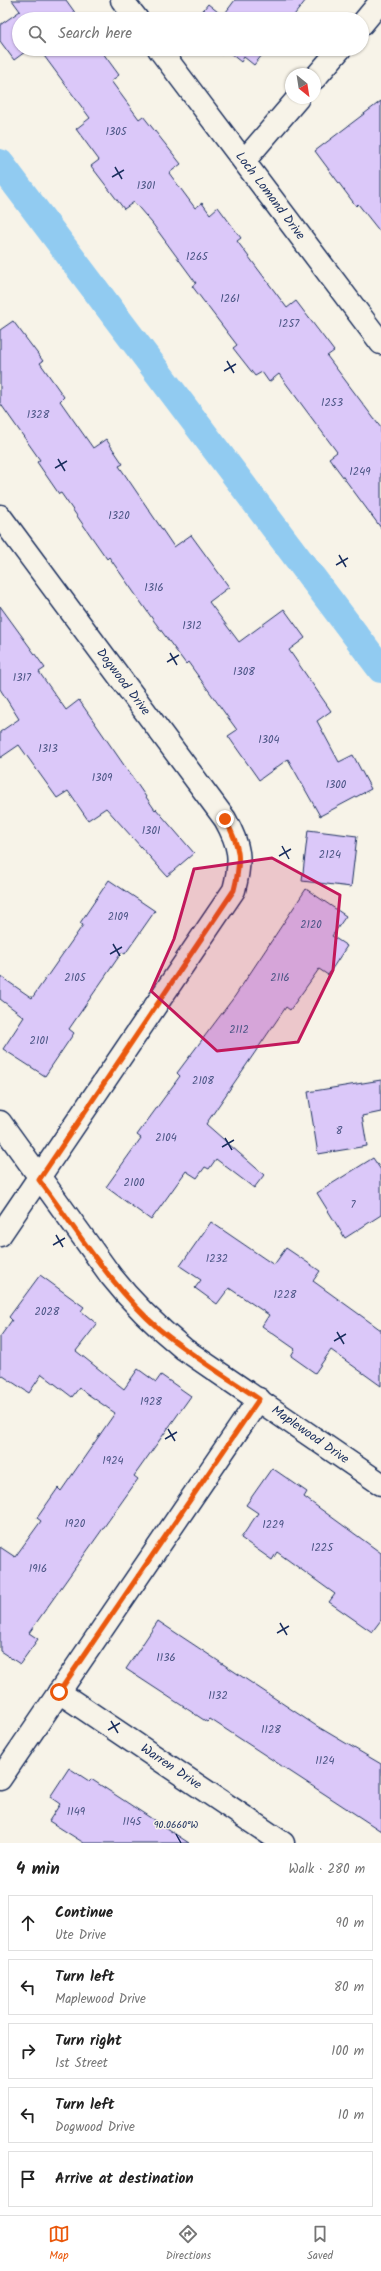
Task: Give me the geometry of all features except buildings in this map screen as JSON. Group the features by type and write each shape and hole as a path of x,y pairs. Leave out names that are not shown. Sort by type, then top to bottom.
{"street":[{"path":"122,0 131,12"},
{"name":"Loch Lomand Drive","path":"164,56 381,343"},
{"path":"321,71 334,56"},
{"path":"244,161 293,104"},
{"name":"Dogwood Drive","path":"0,516 225,819 234,836 239,852 240,869 234,890 39,1180 0,1235"},
{"name":"Maplewood Drive","path":"0,1122 39,1180 130,1301 184,1349 381,1484"},
{"path":"0,1779 259,1399"},
{"name":"Warren Drive","path":"59,1692 283,1843"}],"highlighted area":[{"path":"272,858 340,895 333,970 298,1042 217,1051 151,991 174,939 194,869"}],"waterway":[{"path":"0,163 381,669"}],"route":[{"path":"59,1692 259,1399 184,1349 130,1301 39,1180 234,890 240,869 239,852 234,836 225,819"}]}
